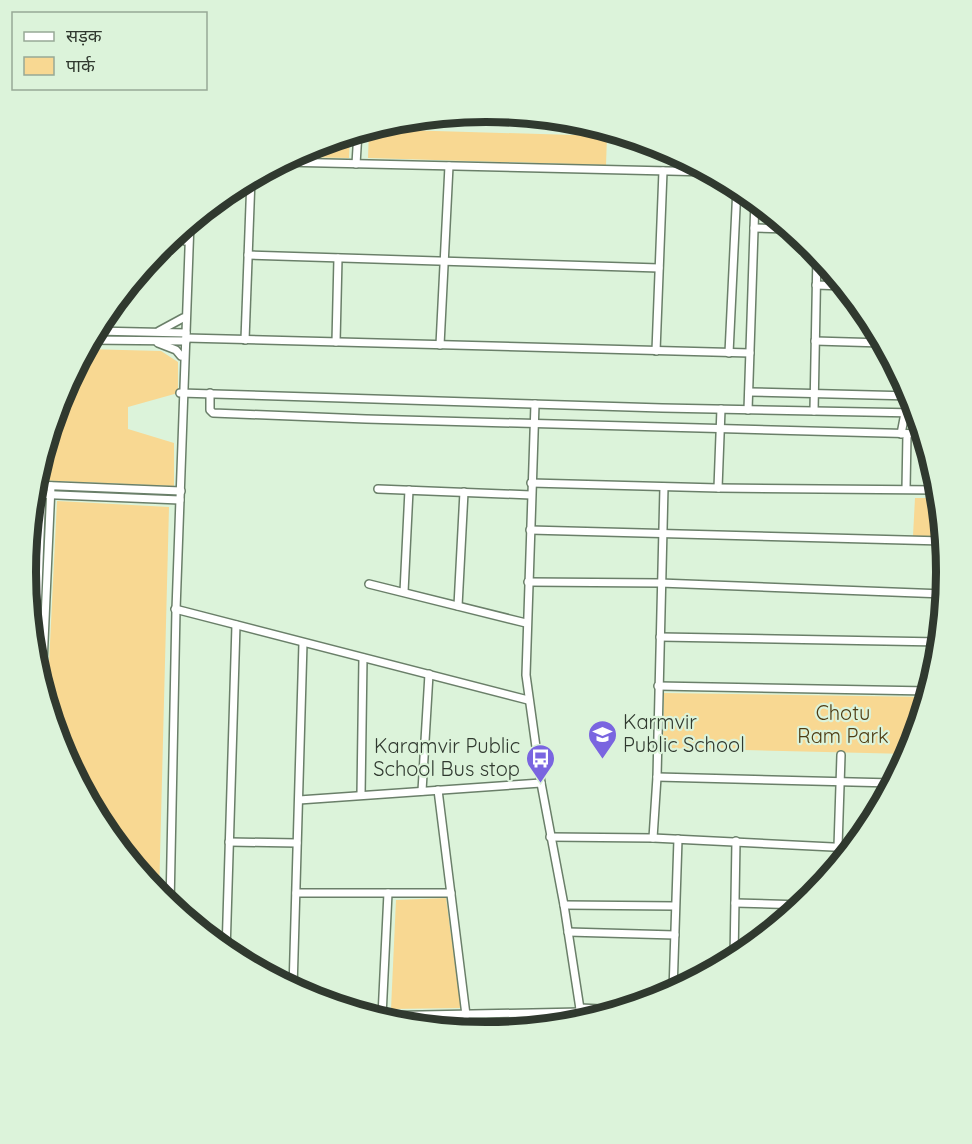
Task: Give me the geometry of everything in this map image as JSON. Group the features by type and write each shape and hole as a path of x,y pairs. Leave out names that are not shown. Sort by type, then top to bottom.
{"street":[{"path":"356,164 357,141"},
{"path":"299,162 692,172"},
{"path":"440,345 449,166"},
{"path":"656,351 663,171"},
{"path":"245,340 251,189"},
{"path":"729,353 736,198"},
{"path":"748,410 755,211"},
{"path":"754,228 776,229"},
{"path":"166,888 187,236"},
{"path":"182,393 181,356 184,337 186,237"},
{"path":"248,255 659,268"},
{"path":"336,342 338,258"},
{"path":"814,411 817,267"},
{"path":"816,285 833,286"},
{"path":"149,337 183,318"},
{"path":"105,332 149,337 181,356"},
{"path":"101,339 184,337 750,353"},
{"path":"814,341 873,343"},
{"path":"749,392 900,396"},
{"path":"182,393 905,413 906,489"},
{"path":"210,393 210,410 213,413 914,434"},
{"path":"535,404 525,664 528,700 580,1010"},
{"path":"718,488 721,409"},
{"path":"531,483 718,488 928,490"},
{"path":"45,486 178,490"},
{"path":"44,652 51,486"},
{"path":"652,838 657,777 664,487"},
{"path":"378,489 531,495"},
{"path":"404,592 409,490"},
{"path":"458,606 464,492"},
{"path":"43,494 178,500"},
{"path":"37,605 42,504"},
{"path":"530,530 935,541"},
{"path":"528,582 660,583 935,594"},
{"path":"369,584 526,623"},
{"path":"174,609 528,700"},
{"path":"170,892 174,609"},
{"path":"226,939 236,625"},
{"path":"660,637 930,642"},
{"path":"293,979 303,643"},
{"path":"361,795 363,658"},
{"path":"422,791 429,674"},
{"path":"658,686 920,691"},
{"path":"838,847 841,755"},
{"path":"657,777 884,783"},
{"path":"298,800 542,783"},
{"path":"438,790 466,1015"},
{"path":"550,837 652,838 842,847"},
{"path":"673,981 678,839"},
{"path":"229,842 297,843"},
{"path":"734,947 736,842"},
{"path":"296,892 451,893"},
{"path":"382,1010 388,893"},
{"path":"735,903 790,904"},
{"path":"564,905 675,906"},
{"path":"568,932 675,935"},
{"path":"413,1016 588,1010"}],"green space":[{"path":"404,130 596,136 607,139 606,165 368,158 369,137"},
{"path":"350,143 349,158 311,157"},
{"path":"95,349 161,351 178,362 178,393 128,407 128,429 174,443 174,486 46,480 51,456 70,400"},
{"path":"915,498 929,498 934,536 913,536"},
{"path":"57,501 169,507 159,881 129,846 96,797 70,744 48,676"},
{"name":"Chotu Ram Park","path":"664,693 918,697 898,754 663,748"},
{"path":"446,898 461,1008 391,1009 396,900"}],"place":[{"name":"Karmvir Public School","path":"602,760"},
{"name":"Karamvir Public School Bus stop","path":"541,784"}]}
